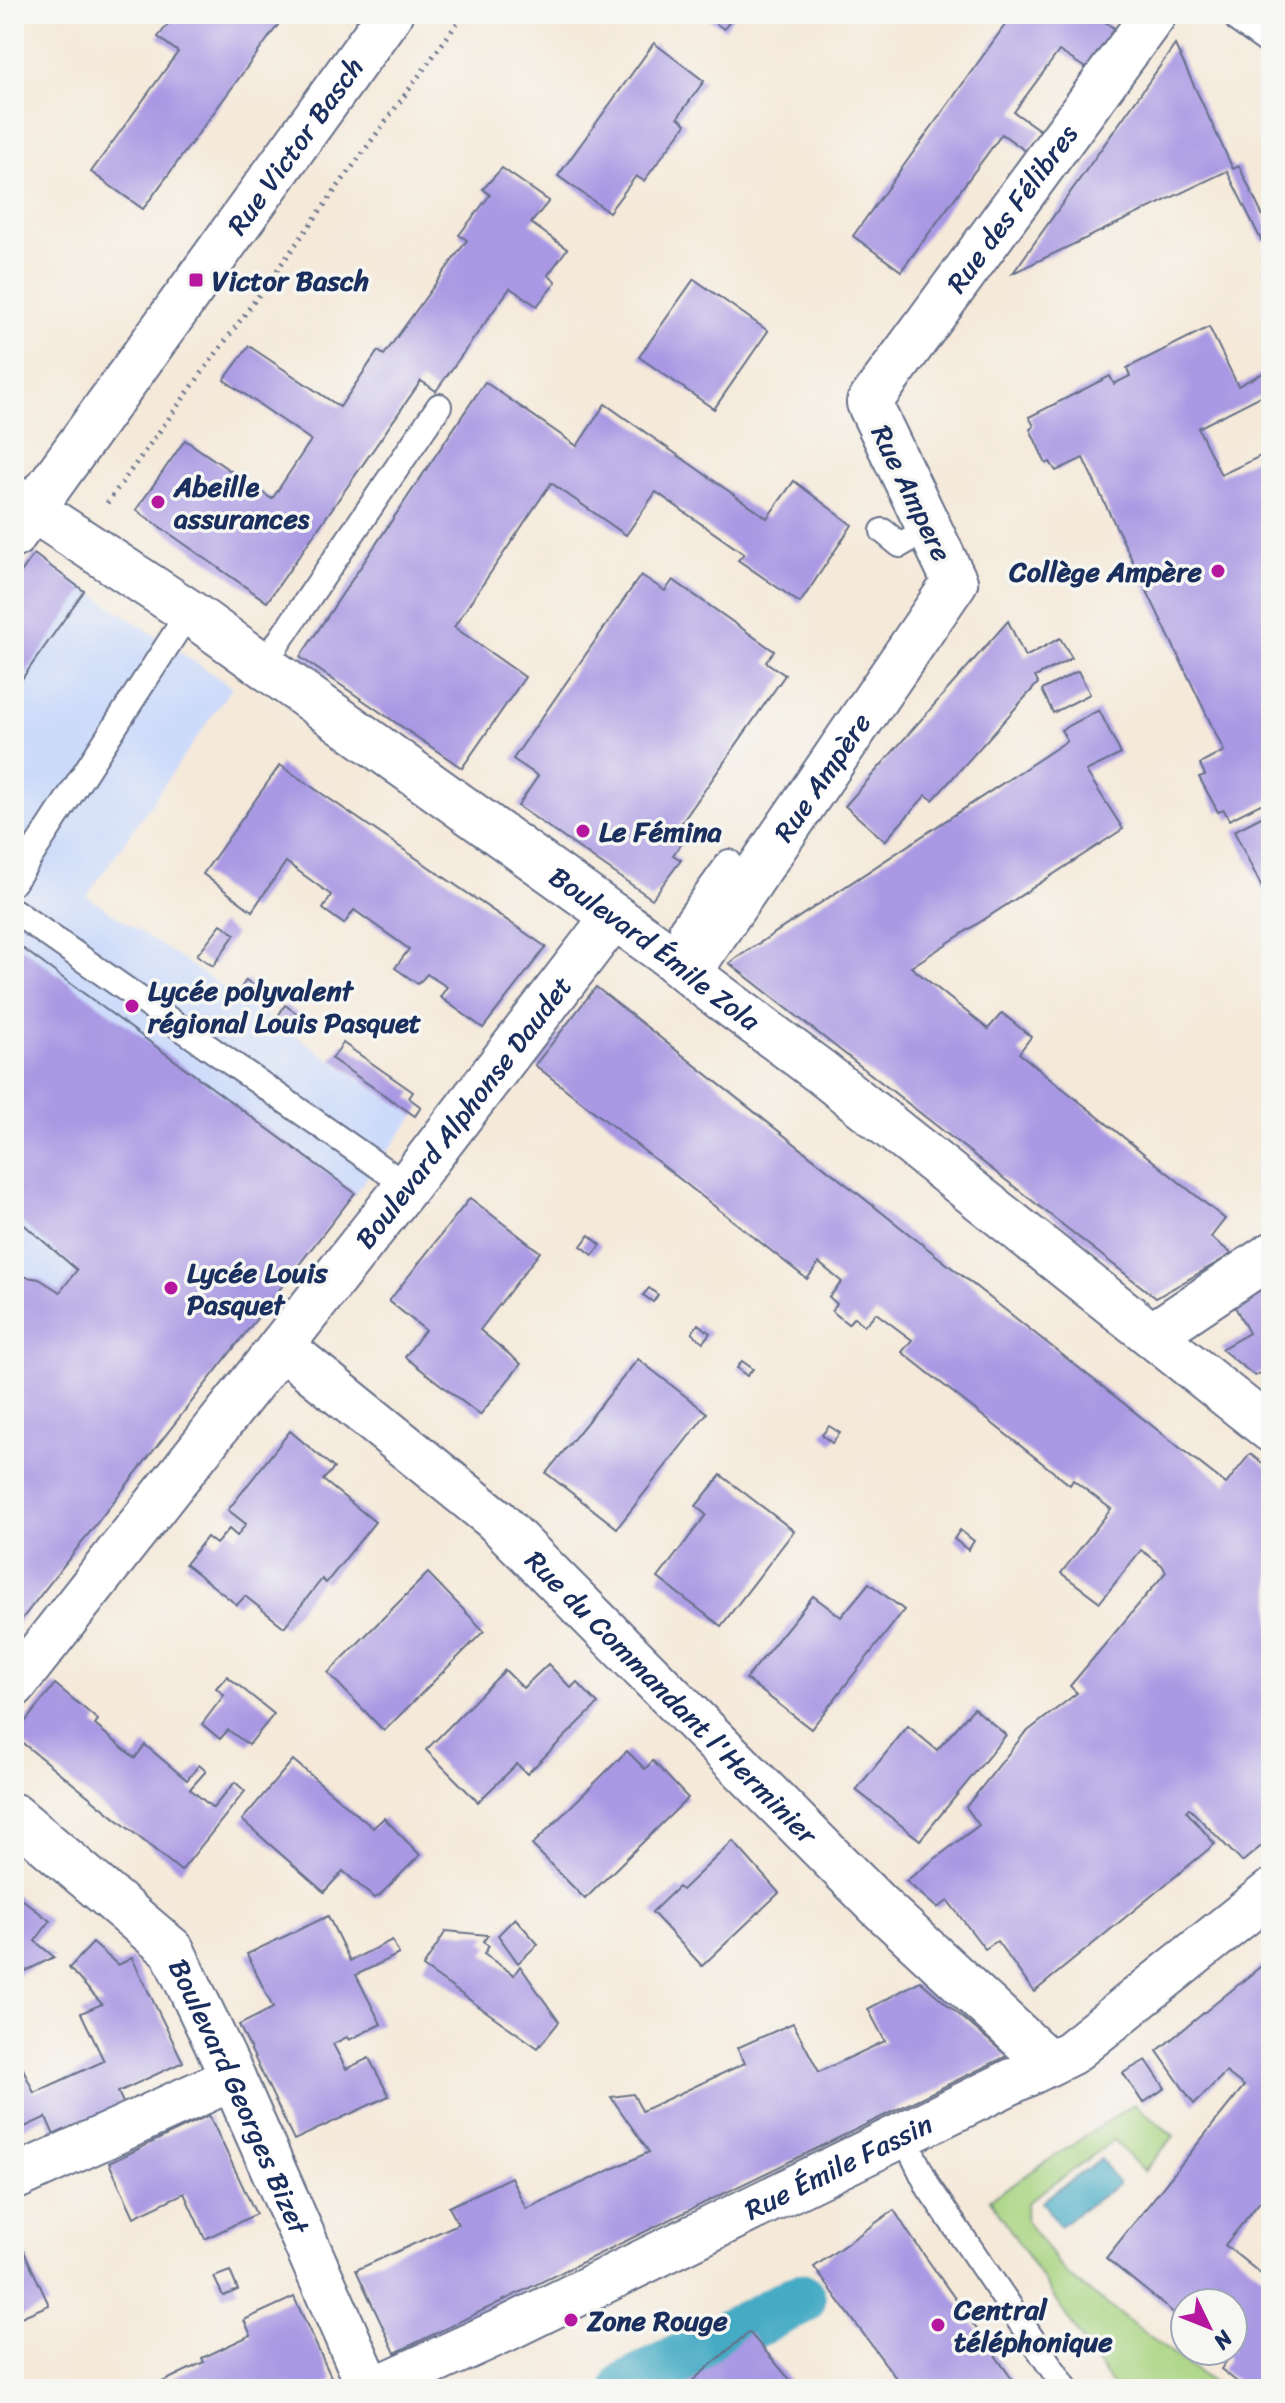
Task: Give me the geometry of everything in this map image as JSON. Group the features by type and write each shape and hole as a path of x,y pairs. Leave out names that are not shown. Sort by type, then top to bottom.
{"street":[{"name":"Rue Victor Basch","path":"20,514 390,14"},
{"name":"Rue des Félibres","path":"869,403 1154,14"},
{"path":"1246,14 1271,32"},
{"name":"Rue Ampere","path":"869,403 955,582"},
{"name":"Boulevard Émile Zola","path":"20,514 189,612 614,916 821,1072 1271,1430"},
{"name":"Rue Ampère","path":"689,972 955,582"},
{"name":"Boulevard Alphonse Daudet","path":"14,1685 407,1186 614,916"},
{"path":"1152,1335 1271,1255"},
{"name":"Rue du Commandant l'Herminier","path":"281,1346 495,1519 878,1905 1049,2063"},
{"name":"Boulevard Georges Bizet","path":"14,1816 172,1950 233,2078 372,2389"},
{"name":"Rue Émile Fassin","path":"372,2389 504,2330 1070,2053 1271,1892"},
{"path":"14,2178 233,2078"}],"lane":[{"path":"263,665 439,406"},
{"path":"883,531 900,545 929,528"},
{"path":"14,882 189,612"},
{"path":"689,972 682,927 729,862"},
{"path":"14,911 407,1186"},
{"path":"903,2135 929,2188 1066,2389"}],"path":[{"path":"98,497 108,504 464,14"}],"shaded area":[{"name":"Lycée polyvalent régional Louis Pasquet","path":"38,557 232,687 87,896 415,1116 14,1629 14,586"}],"green space":[{"path":"1134,2104 1174,2136 1144,2172 1114,2140 1027,2203 1025,2219 1066,2274 1169,2350 1169,2367 1191,2367 1221,2389 1114,2389 990,2199"}],"water":[{"path":"1101,2159 1119,2184 1059,2226 1042,2201"}],"building":[{"path":"176,14 199,14 204,18 206,14 286,14 143,209 91,172 178,52 158,37"},
{"path":"702,14 735,14 724,29"},
{"path":"1013,14 1094,14 1115,29 1087,69 1059,51 1014,112 1041,131 1027,152 1002,134 901,271 853,236"},
{"path":"654,43 704,81 678,117 686,124 644,181 636,176 609,212 558,176"},
{"path":"1175,45 1233,169 1239,166 1268,227 1271,225 1271,243 1269,239 1262,242 1227,171 1013,273"},
{"path":"502,168 549,201 531,223 567,249 548,275 556,282 537,306 510,288 436,391 421,381 267,602 136,510 185,440 272,499 311,440 224,380 249,346 340,407 378,351 384,355 467,240 459,235 490,195 483,189"},
{"path":"694,279 768,331 714,409 639,357"},
{"path":"1209,327 1238,386 1271,369 1271,391 1198,428 1221,475 1271,451 1271,799 1229,820 1224,810 1218,812 1199,777 1205,775 1200,764 1224,751 1083,458 1056,471 1050,462 1046,464 1030,429 1034,426 1029,417 1110,376 1114,384 1130,376 1127,368"},
{"path":"485,382 577,446 605,404 767,518 794,481 852,525 800,603 738,560 744,554 656,492 626,535 551,483 454,627 525,677 462,768 300,657"},
{"path":"34,554 84,591 14,690 14,582"},
{"path":"641,575 665,591 673,580 774,651 766,662 785,675 676,831 685,838 673,855 681,860 652,899 518,806 538,776 513,759"},
{"path":"1008,621 1025,657 1060,638 1072,658 1035,677 1038,683 933,800 926,795 885,841 845,806"},
{"path":"1078,671 1090,694 1053,713 1042,690"},
{"path":"1099,710 1121,754 1086,771 1123,829 911,967 988,1029 1002,1013 1031,1037 1019,1053 1225,1219 1211,1237 1232,1254 1156,1298 729,963 1067,741 1061,730"},
{"path":"280,765 546,947 483,1028 440,997 447,987 427,974 418,984 395,968 409,949 354,910 344,924 323,909 331,895 286,862 252,911 203,874"},
{"path":"1271,812 1271,906 1234,831"},
{"path":"221,924 235,934 213,966 197,955"},
{"name":"Lycée Louis Pasquet","path":"14,942 355,1193 14,1629 14,1275 39,1279 60,1292 77,1270 14,1216"},
{"path":"246,980 258,989 249,1003 237,995"},
{"path":"596,987 1226,1484 1250,1454 1271,1470 1271,1838 1242,1862 1189,1808 1186,1811 1215,1844 1034,1992 997,1941 985,1949 948,1901 937,1908 906,1881 979,1825 966,1807 1024,1734 1077,1693 1070,1686 1166,1572 1162,1565 1141,1550 1100,1602 1061,1573 1111,1509 1073,1480 1070,1485 902,1352 912,1340 876,1313 864,1326 854,1317 848,1324 832,1311 837,1304 829,1297 842,1282 819,1263 807,1279 535,1065"},
{"path":"285,1005 299,1015 289,1030 275,1021"},
{"path":"343,1043 413,1092 409,1098 421,1107 415,1116 332,1059"},
{"path":"470,1198 540,1252 480,1330 521,1364 480,1415 405,1357 425,1330 389,1301"},
{"path":"589,1235 601,1245 593,1255 581,1246"},
{"path":"1271,1284 1271,1367 1255,1376 1221,1349 1249,1333 1234,1305"},
{"path":"649,1288 658,1295 653,1302 643,1295"},
{"path":"698,1324 710,1333 703,1342 692,1333"},
{"path":"638,1359 707,1413 617,1528 546,1473"},
{"path":"742,1361 753,1369 747,1376 737,1368"},
{"path":"829,1426 840,1433 832,1443 822,1435"},
{"path":"290,1431 334,1468 323,1480 375,1522 326,1583 322,1579 284,1627 245,1596 237,1605 185,1564 207,1537 216,1544 229,1529 237,1536 246,1524 228,1510"},
{"path":"721,1475 794,1531 721,1626 658,1578 706,1515 696,1506"},
{"path":"960,1530 974,1541 968,1550 954,1539"},
{"path":"428,1573 484,1631 384,1731 328,1673"},
{"path":"869,1583 904,1610 811,1729 746,1679 813,1596 841,1617"},
{"path":"548,1664 571,1688 577,1682 598,1704 527,1774 517,1764 478,1802 426,1750 505,1670 523,1688"},
{"path":"227,1676 274,1714 249,1745 228,1730 220,1739 202,1724 224,1695 216,1688"},
{"path":"55,1684 98,1720 95,1725 135,1758 145,1745 187,1780 199,1765 206,1771 190,1789 213,1808 235,1782 245,1791 181,1871 14,1736"},
{"path":"974,1708 1006,1735 920,1840 856,1790 908,1726 937,1750"},
{"path":"627,1751 645,1769 653,1761 688,1798 585,1899 532,1845"},
{"path":"293,1760 373,1828 384,1818 420,1855 379,1896 374,1898 343,1871 324,1892 242,1820"},
{"path":"733,1841 779,1893 702,1966 652,1912 678,1887 682,1890"},
{"path":"14,1893 50,1921 35,1941 54,1957 14,1977"},
{"path":"328,1916 350,1961 392,1940 399,1954 356,1975 381,2024 349,2040 347,2037 333,2044 346,2069 369,2058 389,2096 294,2140 239,2025 273,2008 247,1954"},
{"path":"515,1918 538,1944 518,1963 498,1935"},
{"path":"446,1931 488,1935 483,1942 489,1946 484,1954 514,1975 520,1966 559,2022 538,2048 423,1967"},
{"path":"93,1943 118,1965 132,1958 183,2062 118,2092 125,2107 56,2140 46,2117 14,2132 14,2062 19,2060 34,2093 104,2061 81,2013 102,2004 69,1968"},
{"path":"1271,1958 1271,2188 1225,2245 1271,2282 1271,2389 1246,2389 1221,2369 1249,2367 1249,2287 1169,2287 1169,2309 1106,2258 1244,2086 1226,2072 1194,2104 1157,2051"},
{"path":"920,1981 1007,2056 395,2353 356,2270 458,2224 449,2207 511,2177 526,2209 649,2152 611,2097 633,2094 642,2111 745,2063 737,2048 793,2023 819,2072 885,2041 868,2009"},
{"path":"1146,2060 1165,2088 1143,2103 1123,2073"},
{"path":"209,2115 256,2214 205,2239 184,2193 134,2217 109,2163"},
{"path":"894,2210 1019,2389 904,2389 814,2267"},
{"path":"14,2230 49,2305 14,2320"},
{"path":"230,2271 238,2290 223,2296 214,2277"},
{"path":"294,2297 333,2381 316,2389 148,2389 251,2335 244,2320"},
{"path":"749,2332 798,2389 683,2389"}],"waterway":[{"path":"628,2386 800,2299"}],"place":[{"name":"Victor Basch","path":"196,280"},
{"name":"Abeille assurances","path":"158,502"},
{"name":"Collège Ampère","path":"1218,571"},
{"name":"Le Fémina","path":"583,831"},
{"name":"Lycée polyvalent régional Louis Pasquet","path":"132,1006"},
{"name":"Lycée Louis Pasquet","path":"171,1288"},
{"name":"Zone Rouge","path":"571,2320"},
{"name":"Central téléphonique","path":"938,2325"}]}
